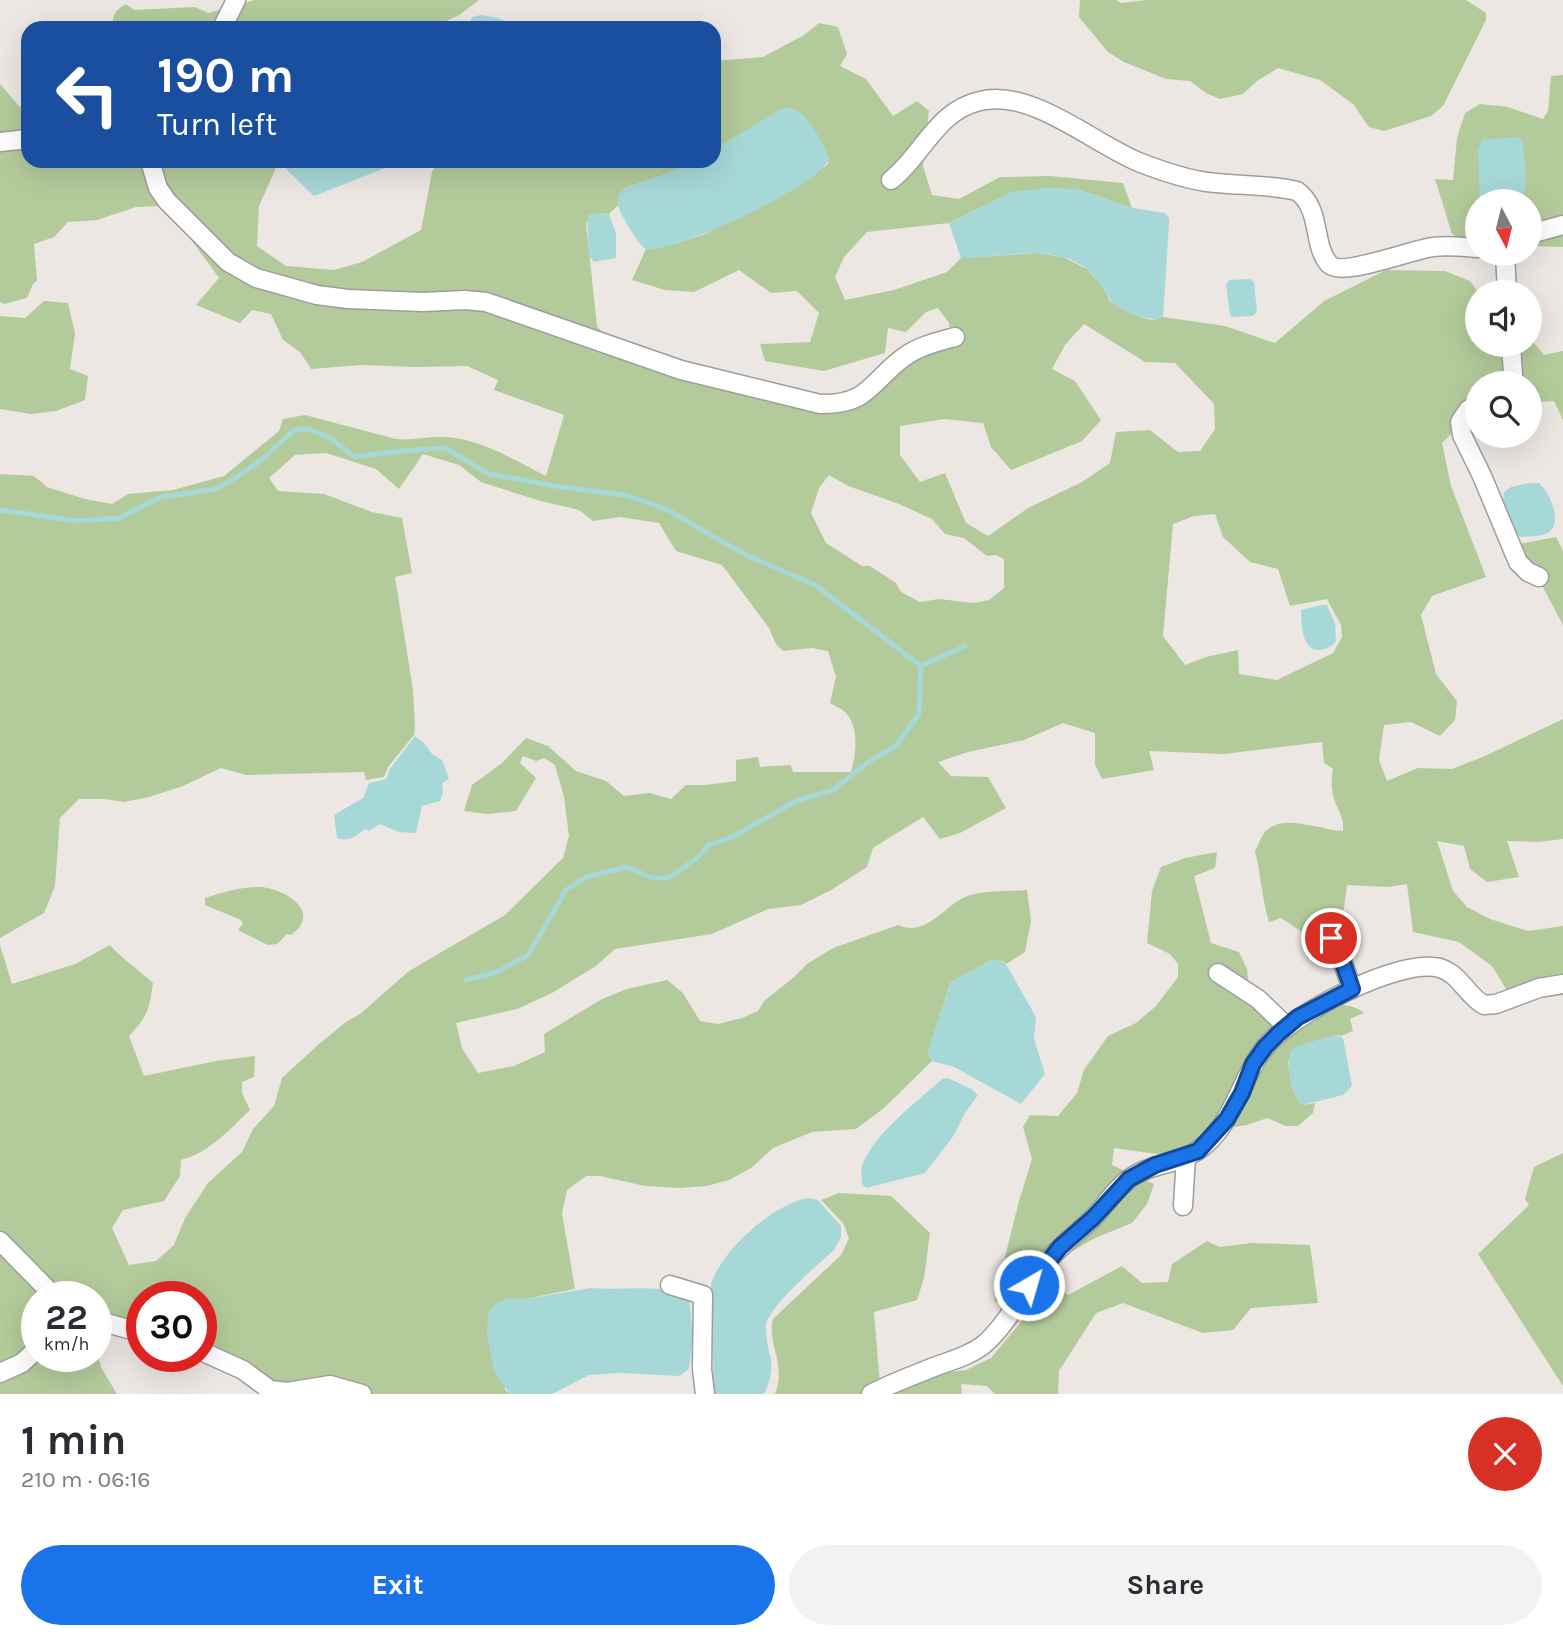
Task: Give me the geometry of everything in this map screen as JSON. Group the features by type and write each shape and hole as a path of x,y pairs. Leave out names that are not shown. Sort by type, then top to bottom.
{"street":[{"path":"226,21 236,0"},
{"path":"891,180 903,171 931,132 945,118 980,100 996,99 1034,107 1108,148 1177,175 1203,182 1297,191 1310,205 1324,256 1329,265 1336,269 1357,267 1404,252 1436,246 1465,247"},
{"path":"0,142 21,140"},
{"path":"152,168 158,188 167,201 228,262 256,278 317,295 348,299 423,302 465,300 504,306 681,370 820,404 841,403 864,395 905,357 921,347 955,337"},
{"path":"1542,231 1563,225"},
{"path":"1465,414 1460,422 1465,441"},
{"path":"1468,448 1518,562 1528,572 1539,577"},
{"path":"1331,938 1352,989"},
{"path":"871,1394 958,1359 985,1344 1042,1266 1093,1218 1118,1189 1142,1170 1198,1151 1227,1119 1242,1093 1253,1064 1265,1047 1307,1012 1352,989 1410,968 1427,966 1451,973 1485,1005 1496,1004 1539,988 1563,984"},
{"path":"1218,973 1258,999 1287,1027"},
{"path":"1183,1206 1186,1156"},
{"path":"0,1241 39,1281"},
{"path":"670,1285 703,1295 702,1369 705,1394"},
{"path":"217,1358 243,1370 270,1390 287,1392 330,1385 362,1394"},
{"path":"0,1373 21,1363"}],"green space":[{"path":"255,0 479,0 458,16 446,21 113,21 115,13 126,4 134,10 195,7 208,13"},
{"path":"1080,0 1116,0 1121,3 1147,0 1466,0 1486,13 1486,20 1443,106 1431,116 1384,131 1369,127 1353,104 1320,80 1278,68 1243,94 1220,99 1190,81 1166,79 1124,62 1108,52 1079,17"},
{"path":"819,23 838,27 847,54 840,66 866,79 893,116 917,101 929,111 923,166 932,195 959,199 1000,177 1050,176 1123,183 1132,208 1077,189 1012,192 949,223 867,232 844,257 835,277 845,300 894,290 947,272 961,258 1038,253 1063,257 1087,269 1103,287 1110,301 1143,318 1152,320 1163,317 1225,326 1275,343 1324,301 1386,270 1445,271 1468,280 1465,280 1465,357 1542,357 1542,353 1544,355 1563,351 1563,420 1554,401 1542,402 1542,371 1465,371 1465,436 1452,433 1442,443 1451,486 1486,577 1432,596 1421,615 1436,674 1457,701 1455,720 1440,736 1411,722 1384,725 1379,760 1387,781 1418,768 1452,769 1563,719 1563,839 1538,842 1507,841 1519,877 1487,882 1470,869 1464,846 1437,841 1453,891 1467,907 1490,919 1528,931 1563,926 1563,978 1508,992 1492,966 1459,942 1413,932 1407,884 1388,887 1347,885 1340,939 1309,951 1302,932 1281,918 1269,922 1255,851 1264,833 1282,823 1343,831 1332,791 1333,769 1324,763 1322,742 1224,754 1149,751 1154,770 1102,779 1095,765 1095,733 1063,723 1024,740 968,752 938,762 951,776 988,777 1006,808 960,833 940,839 923,817 873,848 867,867 801,905 768,909 712,934 615,949 596,966 552,993 517,1009 456,1023 462,1048 478,1073 514,1066 545,1052 544,1034 602,999 627,989 667,980 683,993 700,1021 718,1024 758,1011 764,1001 807,964 833,948 898,925 916,928 924,925 968,896 985,892 1027,890 1031,921 1025,952 1006,964 1003,961 991,960 950,983 928,1053 932,1061 884,1108 856,1129 812,1132 773,1148 751,1168 729,1180 707,1186 645,1186 600,1176 586,1176 567,1190 562,1213 575,1289 524,1299 506,1299 505,1390 510,1394 274,1394 217,1357 217,1281 126,1281 126,1320 112,1316 112,1281 21,1281 21,1372 104,1372 117,1394 0,1394 0,945 12,984 75,964 110,945 153,983 147,1012 129,1036 144,1076 255,1056 254,1077 242,1082 242,1093 250,1110 210,1146 181,1160 180,1176 164,1201 123,1210 112,1228 129,1265 156,1261 174,1245 185,1218 208,1183 242,1152 253,1129 274,1106 282,1078 319,1044 360,1014 409,971 505,915 563,858 569,836 564,797 555,765 544,758 536,761 523,756 520,763 536,778 516,811 488,814 464,811 472,785 502,763 526,738 548,746 576,771 606,781 624,796 650,793 671,799 686,785 736,781 736,760 758,757 760,767 791,765 793,772 851,772 856,741 850,718 830,703 836,677 828,651 812,648 783,651 722,565 676,551 659,523 620,517 593,521 579,510 481,482 459,465 423,454 399,489 376,469 326,453 295,455 269,478 278,491 324,494 372,512 402,518 412,573 395,577 413,690 414,735 388,767 384,777 366,780 364,772 246,775 221,768 183,786 149,797 124,802 79,799 60,818 55,886 44,913 0,938 0,474 34,476 47,487 112,504 128,494 173,490 224,476 279,431 283,419 305,415 396,439 445,437 471,442 497,451 546,476 564,415 494,390 498,380 467,366 361,365 311,369 300,352 283,340 271,314 252,310 240,323 196,305 219,278 182,227 160,206 136,207 97,220 68,222 54,237 34,244 37,281 27,298 4,304 0,302 0,84 21,107 21,168 276,168 259,206 257,246 286,266 334,270 362,262 421,230 434,168 679,168 627,187 619,194 618,205 609,214 600,213 586,223 597,326 611,343 805,406 867,395 930,350 952,342 949,323 938,308 926,312 906,332 888,328 885,353 824,371 765,361 760,344 810,342 819,313 797,291 771,293 739,270 694,292 665,290 632,280 646,249 675,244 705,234 803,183 828,164 827,154 817,135 745,132 721,145 721,60 763,57 804,35","holes":["1084,324 1145,362 1175,363 1214,404 1215,429 1200,451 1178,452 1150,430 1116,432 1110,463 1082,482 1028,508 988,536 966,523 945,473 920,482 900,455 900,426 944,419 983,423 991,447 1011,470 1082,441 1101,420 1075,381 1052,369 1065,345","829,475 848,486 932,519 945,534 964,538 987,556 996,555 1004,559 1004,588 989,600 974,603 939,599 920,602 901,592 896,583 870,566 862,566 826,543 811,513 819,488","1215,514 1223,537 1250,562 1278,569 1290,606 1327,599 1341,625 1342,637 1333,653 1277,680 1239,674 1238,650 1185,665 1163,636 1173,524 1194,516"]},
{"path":"1563,75 1563,247 1542,246 1542,189 1465,189 1465,241 1452,234 1435,179 1453,180 1457,138 1465,113 1480,104 1508,107 1543,119 1548,111 1551,76"},
{"path":"44,301 68,303 75,333 70,369 88,376 85,400 56,411 31,414 0,409 0,316 25,318"},
{"path":"1556,537 1563,551 1563,625 1520,544"},
{"path":"1217,852 1215,868 1194,876 1211,943 1239,952 1247,969 1250,998 1276,1021 1332,1005 1344,1005 1364,1013 1350,1019 1353,1031 1341,1036 1335,1035 1288,1061 1292,1085 1299,1101 1303,1105 1315,1103 1313,1113 1298,1126 1286,1126 1267,1118 1247,1125 1210,1131 1194,1148 1171,1156 1114,1148 1112,1165 1154,1184 1147,1204 1132,1223 1093,1239 1049,1265 1051,1281 1068,1295 1122,1266 1142,1283 1168,1282 1172,1264 1207,1241 1220,1247 1252,1243 1310,1245 1318,1303 1251,1308 1233,1330 1203,1333 1123,1303 1096,1313 1059,1371 1058,1394 995,1394 987,1386 961,1384 962,1394 895,1394 896,1390 941,1373 966,1370 991,1358 1021,1322 1020,1306 994,1301 1032,1159 1023,1127 1030,1115 1058,1116 1077,1093 1084,1070 1108,1036 1136,1023 1156,1006 1178,977 1178,964 1170,954 1147,943 1152,891 1161,867 1185,858"},
{"path":"261,887 289,897 302,910 300,926 277,944 268,945 238,930 243,924 241,920 205,905 205,898 239,889"},
{"path":"1563,1153 1563,1386 1478,1254 1529,1205 1525,1199 1534,1167"},
{"path":"839,1193 891,1196 930,1233 924,1278 917,1300 874,1312 880,1385 859,1394 775,1394 779,1373 772,1336 773,1319 841,1255 849,1238 843,1223 821,1200"}],"water":[{"path":"481,15 505,21 471,21 472,17"},
{"path":"785,107 800,113 806,119 818,135 829,158 821,169 803,183 747,215 662,248 643,247 619,209 619,194 627,187 679,168 721,168 721,145"},
{"path":"1520,137 1525,165 1525,189 1480,189 1478,150 1482,140"},
{"path":"286,168 385,168 314,196"},
{"path":"1045,188 1077,189 1132,208 1165,213 1169,224 1163,317 1150,319 1120,308 1087,269 1058,256 1026,253 961,258 949,223 1012,192"},
{"path":"609,214 616,233 616,258 594,262 589,255 587,215"},
{"path":"1250,279 1254,282 1257,311 1253,316 1234,317 1230,315 1226,285 1229,280"},
{"path":"1539,483 1548,494 1554,508 1555,523 1548,533 1520,537 1507,516 1504,492 1511,487"},
{"path":"1327,605 1335,624 1336,641 1330,647 1315,650 1307,643 1301,610"},
{"path":"415,736 432,754 442,760 449,779 442,783 440,801 422,806 416,833 398,832 380,824 348,839 337,838 334,815 363,798 369,783 386,779 390,769"},
{"path":"991,960 1000,960 1006,964 1036,1017 1034,1039 1045,1074 1021,1104 954,1067 932,1061 928,1053 950,983"},
{"path":"1335,1035 1343,1038 1352,1086 1343,1095 1303,1105 1295,1095 1290,1080 1290,1051 1297,1046"},
{"path":"948,1078 978,1095 954,1135 925,1173 866,1188 862,1184 861,1170 869,1151 910,1107 942,1079"},
{"path":"809,1198 818,1200 841,1226 841,1237 834,1250 795,1286 769,1318 766,1336 771,1374 764,1394 714,1394 709,1304 711,1285 716,1272 737,1244 765,1219 780,1209"},
{"path":"591,1288 666,1290 689,1297 693,1338 689,1369 679,1376 619,1373 589,1375 552,1394 510,1394 494,1371 487,1334 488,1313 497,1303 506,1299 524,1299"}],"waterway":[{"path":"0,510 77,521 119,518 161,497 216,489 265,457 294,430 308,429 330,438 355,457 445,448 489,474 625,495 666,509 744,554 815,585 921,666"},
{"path":"466,980 497,972 528,955 566,890 586,877 627,867 652,878 668,878 696,859 709,845 734,836 796,801 833,790 867,763 896,746 919,714 921,666 965,646"}],"route":[{"path":"1029,1285 1042,1266 1093,1218 1129,1179 1142,1170 1198,1151 1227,1119 1242,1093 1253,1064 1279,1033 1298,1017 1352,989 1331,938"}]}
